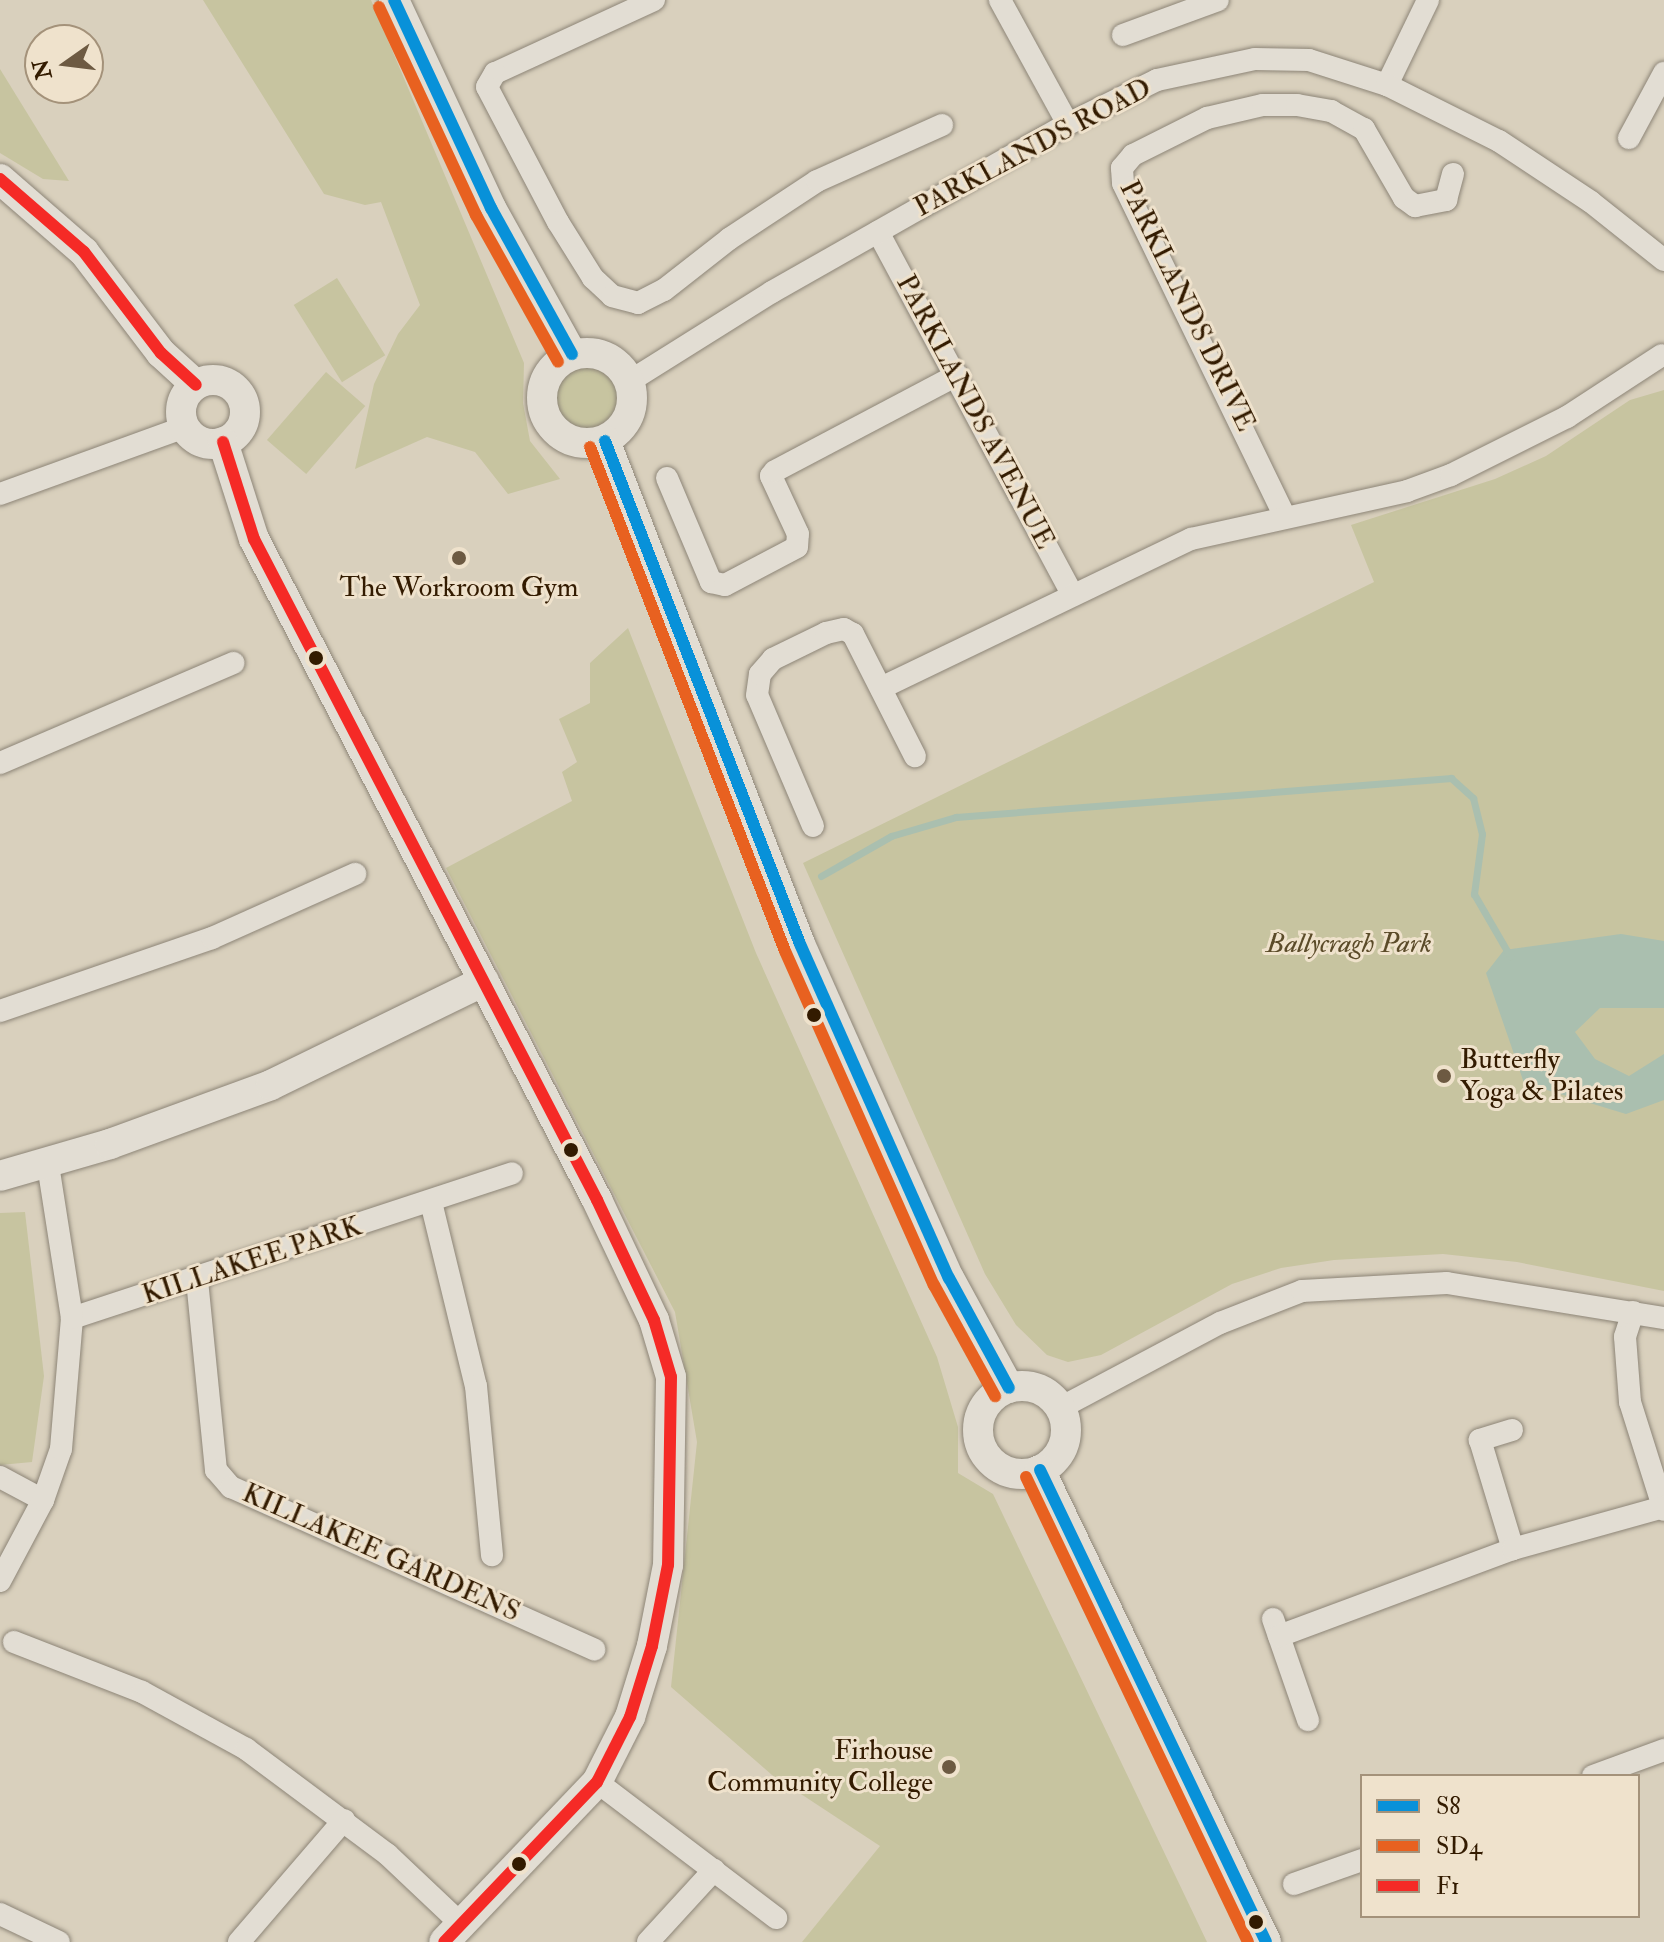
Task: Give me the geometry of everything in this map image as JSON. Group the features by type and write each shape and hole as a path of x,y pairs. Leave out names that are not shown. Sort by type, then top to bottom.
{"street":[{"path":"394,0 491,208 572,354"},
{"path":"654,0 495,73 487,87 558,222 593,278 612,296 638,303 664,290 729,239 817,181 942,125"},
{"path":"1000,0 1068,124"},
{"path":"1123,35 1218,0"},
{"path":"1387,85 1428,0"},
{"name":"PARKLANDS ROAD","path":"630,381 878,232 1068,124 1157,80 1255,59 1309,60 1387,85 1499,141 1591,202 1664,260"},
{"path":"1629,138 1664,73"},
{"name":"PARKLANDS DRIVE","path":"1285,517 1123,183 1122,168 1133,155 1207,118 1263,105 1297,105 1331,111 1364,129 1404,198 1415,206 1446,200 1453,174"},
{"path":"0,179 84,252 154,345 196,385 225,382 240,395 243,423 223,442 201,441 185,427 181,409 196,385"},
{"name":"PARKLANDS AVENUE","path":"878,232 1071,592"},
{"path":"572,354 610,359 630,381 631,411 605,441 571,441 558,433 542,407 546,378 572,354"},
{"path":"881,688 1071,592 1191,539 1407,491 1451,475 1567,417 1662,355"},
{"path":"667,478 711,582 725,585 797,547 798,534 771,476 775,471 957,375"},
{"path":"0,494 185,427"},
{"path":"605,441 800,944 949,1278 1009,1388"},
{"path":"14,1642 174,1706 246,1749 387,1854 453,1933 597,1782 643,1681 666,1579 672,1491 671,1377 654,1320 484,981 284,601 254,539 223,442"},
{"path":"813,826 757,695 760,674 773,659 844,629 853,634 915,756"},
{"path":"0,763 233,663"},
{"path":"0,1011 198,944 355,874"},
{"path":"0,1176 48,1165 271,1085 484,981"},
{"path":"0,1581 43,1500 61,1449 72,1318 48,1165"},
{"name":"KILLAKEE PARK","path":"72,1318 197,1280 512,1173"},
{"path":"431,1202 476,1386 492,1555"},
{"name":"KILLAKEE GARDENS","path":"197,1280 216,1470 231,1487 594,1649"},
{"path":"1060,1408 1220,1323 1302,1291 1379,1283 1447,1283 1664,1318"},
{"path":"1308,1720 1276,1627 1513,1549 1663,1509 1656,1463 1630,1402 1625,1337 1633,1312"},
{"path":"1009,1388 1038,1389 1060,1408 1066,1436 1061,1450 1040,1470 1014,1473 1001,1469 983,1449 978,1435 985,1406 1009,1388"},
{"path":"1512,1430 1480,1440 1513,1549"},
{"path":"1040,1470 1266,1942"},
{"path":"0,1477 43,1500"},
{"path":"1598,1774 1664,1750"},
{"path":"597,1782 776,1918"},
{"path":"239,1942 344,1820"},
{"path":"1294,1884 1360,1861"},
{"path":"648,1942 714,1870"},
{"path":"0,1914 59,1942"}],"green space":[{"path":"203,0 371,0 524,363 523,403 530,441 560,479 508,494 475,452 427,437 355,469 374,384 398,334 420,305 381,202 365,205 324,194"},
{"path":"0,69 69,181 43,179 0,153"},
{"path":"337,278 385,355 342,382 294,305"},
{"path":"587,366 605,372 613,380 619,398 613,416 605,424 587,430 569,424 561,416 555,398 561,380 569,372"},
{"path":"326,372 365,406 306,474 267,440"},
{"name":"Ballycragh Park","path":"1664,390 1664,1291 1517,1262 1443,1254 1334,1260 1281,1268 1232,1284 1101,1355 1068,1362 1047,1355 1016,1325 985,1274 803,863 1374,582 1351,525 1495,479 1546,456 1630,400"},
{"path":"628,628 756,953 937,1357 958,1427 958,1473 993,1494 1207,1942 802,1942 880,1846 772,1775 671,1687 697,1442 675,1312 446,868 572,801 562,772 577,762 559,719 590,703 590,663"},
{"path":"25,1212 44,1376 32,1462 0,1465 0,1213"}],"shaded area":[{"path":"1621,934 1664,941 1664,1008 1600,1008 1575,1032 1595,1059 1629,1076 1664,1054 1664,1100 1626,1114 1524,1083 1486,973 1504,950"}],"waterway":[{"path":"821,876 891,836 956,817 1451,778 1473,798 1482,834 1474,894 1510,956"}],"transit line":[{"name":"S8","path":"394,0 491,208 572,354"},
{"name":"SD4","path":"379,7 476,215 558,362"},
{"name":"F1","path":"0,179 84,252 161,353 196,385"},
{"name":"S8","path":"605,441 800,944 949,1278 1009,1388"},
{"name":"F1","path":"223,442 254,539 597,1200 654,1320 671,1377 668,1565 652,1646 630,1717 597,1782 444,1942"},
{"name":"SD4","path":"590,447 785,951 934,1285 995,1396"},
{"name":"S8","path":"1040,1470 1266,1942"},
{"name":"SD4","path":"1026,1477 1248,1942"}],"place":[{"name":"The Workroom Gym","path":"459,558"},
{"name":"Butterfly Yoga & Pilates","path":"1444,1076"},
{"name":"Firhouse Community College","path":"949,1767"}]}
